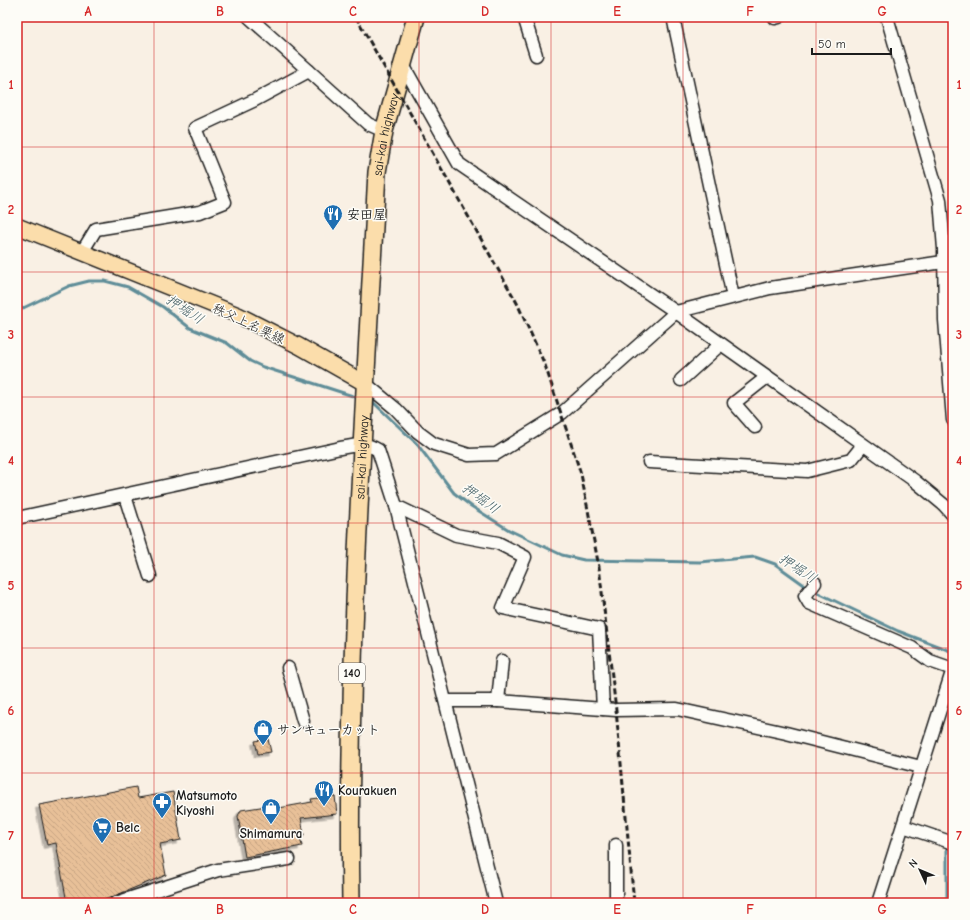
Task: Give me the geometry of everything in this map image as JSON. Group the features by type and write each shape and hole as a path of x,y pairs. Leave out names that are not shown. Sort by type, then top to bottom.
{"highway":[{"name":"sai-kai highway","path":"350,903 351,748 355,577 364,436 377,172 384,131 416,17"}],"main road":[{"name":"秩父上名栗線","path":"17,226 238,315 299,346 366,390"}],"street":[{"path":"248,17 368,124 384,131"},
{"path":"524,17 536,54"},
{"path":"673,17 733,297"},
{"path":"887,17 940,200 948,248 944,262 945,320 953,420"},
{"path":"403,65 459,164 676,312 863,445 915,480 944,505 953,515"},
{"path":"82,252 96,229 200,212 225,202 195,128 255,100 309,71"},
{"path":"366,390 396,409 418,432 434,444 469,455 496,454 562,413 676,312 770,288 944,262"},
{"path":"681,380 721,344"},
{"path":"755,427 734,404 767,377"},
{"path":"17,518 125,496 185,481 238,472 364,436 372,446 378,450 396,506 496,903"},
{"path":"650,462 807,470 851,460 863,445"},
{"path":"125,496 150,576"},
{"path":"396,506 456,535 498,543 525,557 503,608 599,629 603,709"},
{"path":"815,583 806,595 809,603 912,648 930,661 953,669 878,903"},
{"path":"498,701 502,661"},
{"path":"288,668 303,721"},
{"path":"446,701 498,701 603,709 677,709 786,733 921,767"},
{"path":"903,826 953,843"},
{"path":"616,845 616,903"},
{"path":"116,903 218,870 289,859"}],"building":[{"name":"サンキューカット","path":"268,739 271,752 258,754 255,741"},
{"name":"Belc","path":"136,787 138,798 173,792 181,840 160,844 166,875 97,903 67,903 56,843 47,845 39,805"},
{"name":"Shimamura","path":"335,796 337,814 301,818 304,835 300,836 302,846 245,857 238,816 241,810 273,805 279,808 312,802 311,799"}],"waterway":[{"name":"押堀川","path":"17,311 69,286 89,281 105,281 128,287 163,307 190,328 227,343 250,361 263,367 359,398"},
{"name":"押堀川","path":"370,402 375,404 417,444 454,493 471,506 509,530 562,555 584,560 700,562 755,557 775,564 807,587"},
{"name":"押堀川","path":"812,590 898,631 953,652"},
{"path":"953,761 953,770"},
{"path":"951,834 953,827"},
{"path":"947,848 947,903"}],"railway":[{"path":"356,17 517,303 545,365 581,474 599,567 616,710 634,903"}],"place":[{"name":"安田屋","path":"333,231"},
{"name":"サンキューカット","path":"263,746"},
{"name":"Kourakuen","path":"324,807"},
{"name":"Matsumoto Kiyoshi","path":"162,819"},
{"name":"Shimamura","path":"271,825"},
{"name":"Belc","path":"102,844"}]}
